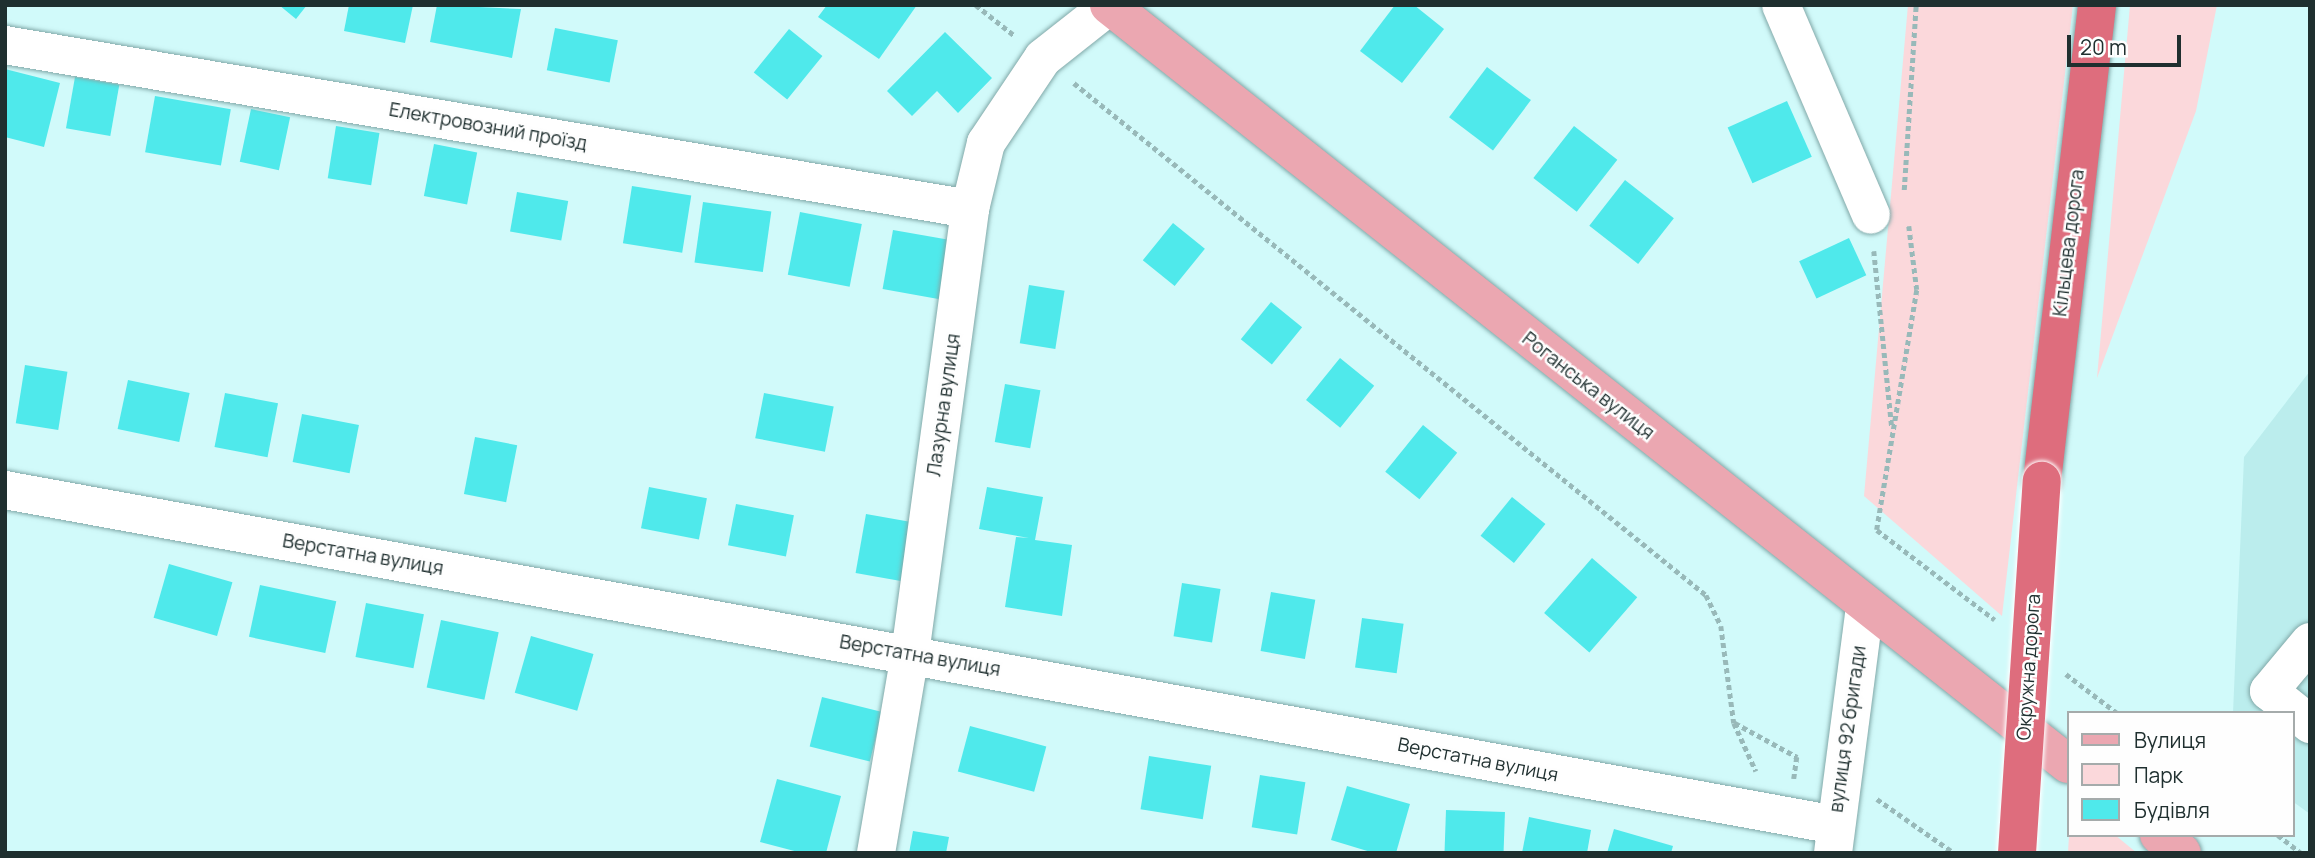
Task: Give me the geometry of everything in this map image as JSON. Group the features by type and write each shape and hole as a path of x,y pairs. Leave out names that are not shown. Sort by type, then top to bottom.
{"highway":[{"name":"Кільцева дорога","path":"2042,481 2097,5"},
{"name":"Окружна дорога","path":"2017,853 2042,481"}],"main road":[{"name":"Роганська вулиця","path":"1109,5 2066,762"},
{"path":"2162,837 2182,853"}],"street":[{"name":"Лазурна вулиця","path":"876,853 910,654 970,209 986,143 1043,58 1109,5"},
{"path":"1781,5 1895,212"},
{"name":"Електровозний проїзд","path":"5,45 970,209"},
{"name":"Верстатна вулиця","path":"5,490 1789,817 1834,839"},
{"name":"вулиця 92 бригади","path":"1834,839 1865,606"},
{"path":"2294,711 2269,691 2310,642"},
{"path":"2294,711 2310,724"}],"path":[{"path":"976,5 1706,595 1721,626 1734,723 1797,757 1789,817"},
{"path":"1892,433 1895,212 1916,5"},
{"path":"1877,530 1917,290 1895,212"},
{"path":"1873,796 1954,853"},
{"path":"2281,837 2301,853"}],"shaded area":[{"path":"2310,371 2310,814 2294,802 2294,711 2233,711 2244,457"}],"green space":[{"path":"1908,5 2073,5 2002,616 1864,496"},
{"path":"2130,5 2217,5 2196,111 2097,378"},
{"path":"2069,837 2117,837 2137,853 2068,853"}],"building":[{"path":"279,5 307,5 296,19"},
{"path":"349,5 413,5 405,43 344,31"},
{"path":"437,5 521,9 512,58 430,42"},
{"path":"827,5 917,5 879,59 818,17"},
{"path":"1395,5 1414,5 1444,29 1402,83 1360,51"},
{"path":"555,28 618,40 610,82 547,70"},
{"path":"789,29 822,56 787,100 754,73"},
{"path":"945,32 992,78 958,113 937,91 912,116 887,91"},
{"path":"1487,67 1531,100 1493,150 1449,117"},
{"path":"5,69 60,83 44,147 5,137"},
{"path":"75,77 119,85 110,136 66,128"},
{"path":"155,96 231,109 221,166 145,152"},
{"path":"1787,101 1812,157 1752,183 1728,127"},
{"path":"251,109 290,117 279,170 240,162"},
{"path":"336,126 379,133 371,185 328,178"},
{"path":"1574,126 1617,160 1577,212 1533,178"},
{"path":"434,144 477,152 467,204 424,196"},
{"path":"1625,180 1674,218 1638,264 1589,226"},
{"path":"632,186 691,195 682,253 623,243"},
{"path":"517,192 568,201 561,240 510,231"},
{"path":"703,202 771,212 763,272 695,262"},
{"path":"800,212 862,224 850,287 788,275"},
{"path":"1173,223 1205,249 1175,286 1143,260"},
{"path":"893,230 950,240 940,299 883,289"},
{"path":"1849,238 1866,275 1816,298 1799,261"},
{"path":"1029,285 1065,291 1055,349 1020,343"},
{"path":"1271,302 1302,327 1272,364 1241,339"},
{"path":"1340,358 1374,386 1340,428 1306,400"},
{"path":"25,365 67,372 58,430 16,423"},
{"path":"128,380 190,393 179,442 118,429"},
{"path":"1005,384 1040,390 1030,448 995,442"},
{"path":"225,393 278,403 268,457 215,447"},
{"path":"764,393 834,407 825,452 755,438"},
{"path":"302,414 359,425 350,473 293,462"},
{"path":"1423,425 1457,453 1419,499 1385,472"},
{"path":"475,437 517,445 506,502 464,494"},
{"path":"649,487 707,498 699,539 641,528"},
{"path":"987,487 1043,497 1035,540 1072,545 1062,616 1005,607 1016,537 1029,538 979,529"},
{"path":"1512,497 1545,524 1514,563 1481,536"},
{"path":"736,504 794,515 786,556 728,545"},
{"path":"866,514 918,523 908,582 856,573"},
{"path":"1592,558 1637,597 1589,652 1544,613"},
{"path":"169,564 232,582 217,636 154,618"},
{"path":"1182,583 1221,589 1212,642 1174,636"},
{"path":"260,585 336,601 325,653 249,637"},
{"path":"1271,592 1315,600 1305,659 1261,651"},
{"path":"366,603 424,614 413,668 356,657"},
{"path":"1362,618 1404,624 1397,673 1355,668"},
{"path":"441,620 499,632 484,700 427,687"},
{"path":"531,636 593,654 577,711 515,693"},
{"path":"822,697 882,712 870,761 810,746"},
{"path":"970,726 1046,746 1034,792 958,771"},
{"path":"1149,756 1211,766 1203,819 1141,809"},
{"path":"1260,775 1305,782 1297,835 1252,827"},
{"path":"777,779 841,796 826,853 802,853 760,842"},
{"path":"1347,786 1410,804 1396,853 1374,853 1331,840"},
{"path":"1446,810 1505,812 1504,853 1444,853"},
{"path":"1529,817 1591,830 1587,853 1522,853"},
{"path":"1614,829 1673,846 1671,853 1607,853"},
{"path":"913,831 949,837 946,853 909,853"}]}
